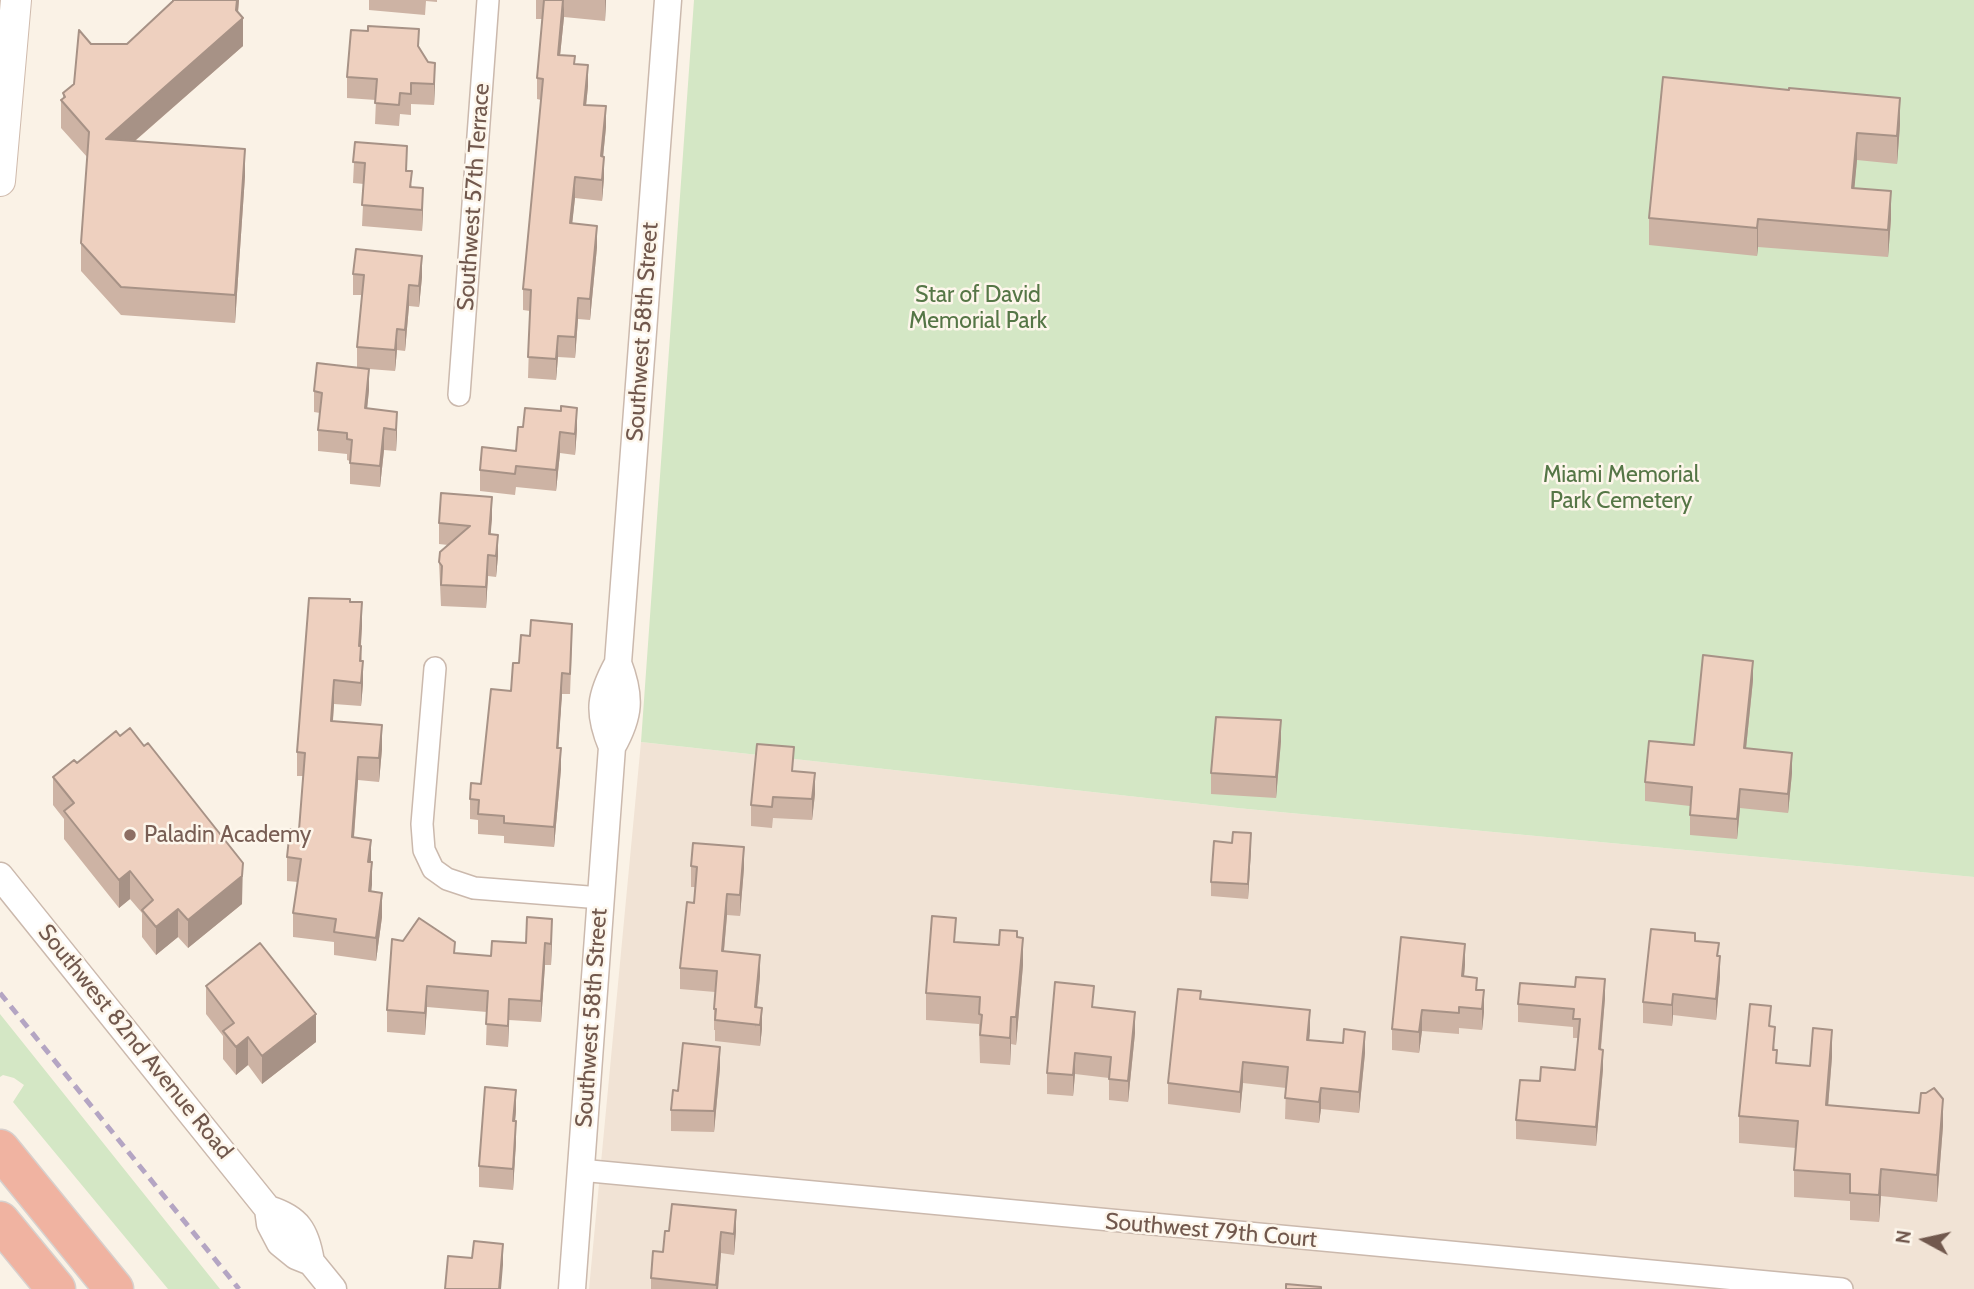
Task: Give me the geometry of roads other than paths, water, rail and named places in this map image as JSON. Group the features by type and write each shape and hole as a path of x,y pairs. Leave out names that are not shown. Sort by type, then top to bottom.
{"highway":[{"path":"5,1155 114,1289"},
{"path":"6,1227 56,1289"}],"main road":[{"path":"0,181 16,0"}],"street":[{"name":"Southwest 57th Terrace","path":"459,395 488,0"},
{"name":"Southwest 58th Street","path":"572,1289 612,747 603,724 601,700 618,663 668,0"},
{"path":"435,668 422,824 424,850 433,869 447,879 474,888 601,898"},
{"name":"Southwest 82nd Avenue Road","path":"0,876 268,1209 270,1224 280,1243 296,1256 311,1262 333,1289"},
{"name":"Southwest 79th Court","path":"580,1170 1842,1289"}],"railway":[{"path":"0,993 239,1289"}],"place":[{"name":"Paladin Academy","path":"130,835"}],"park label":[{"name":"Star of David Memorial Park","path":"978,308"},
{"name":"Miami Memorial Park Cemetery","path":"1621,488"}]}
